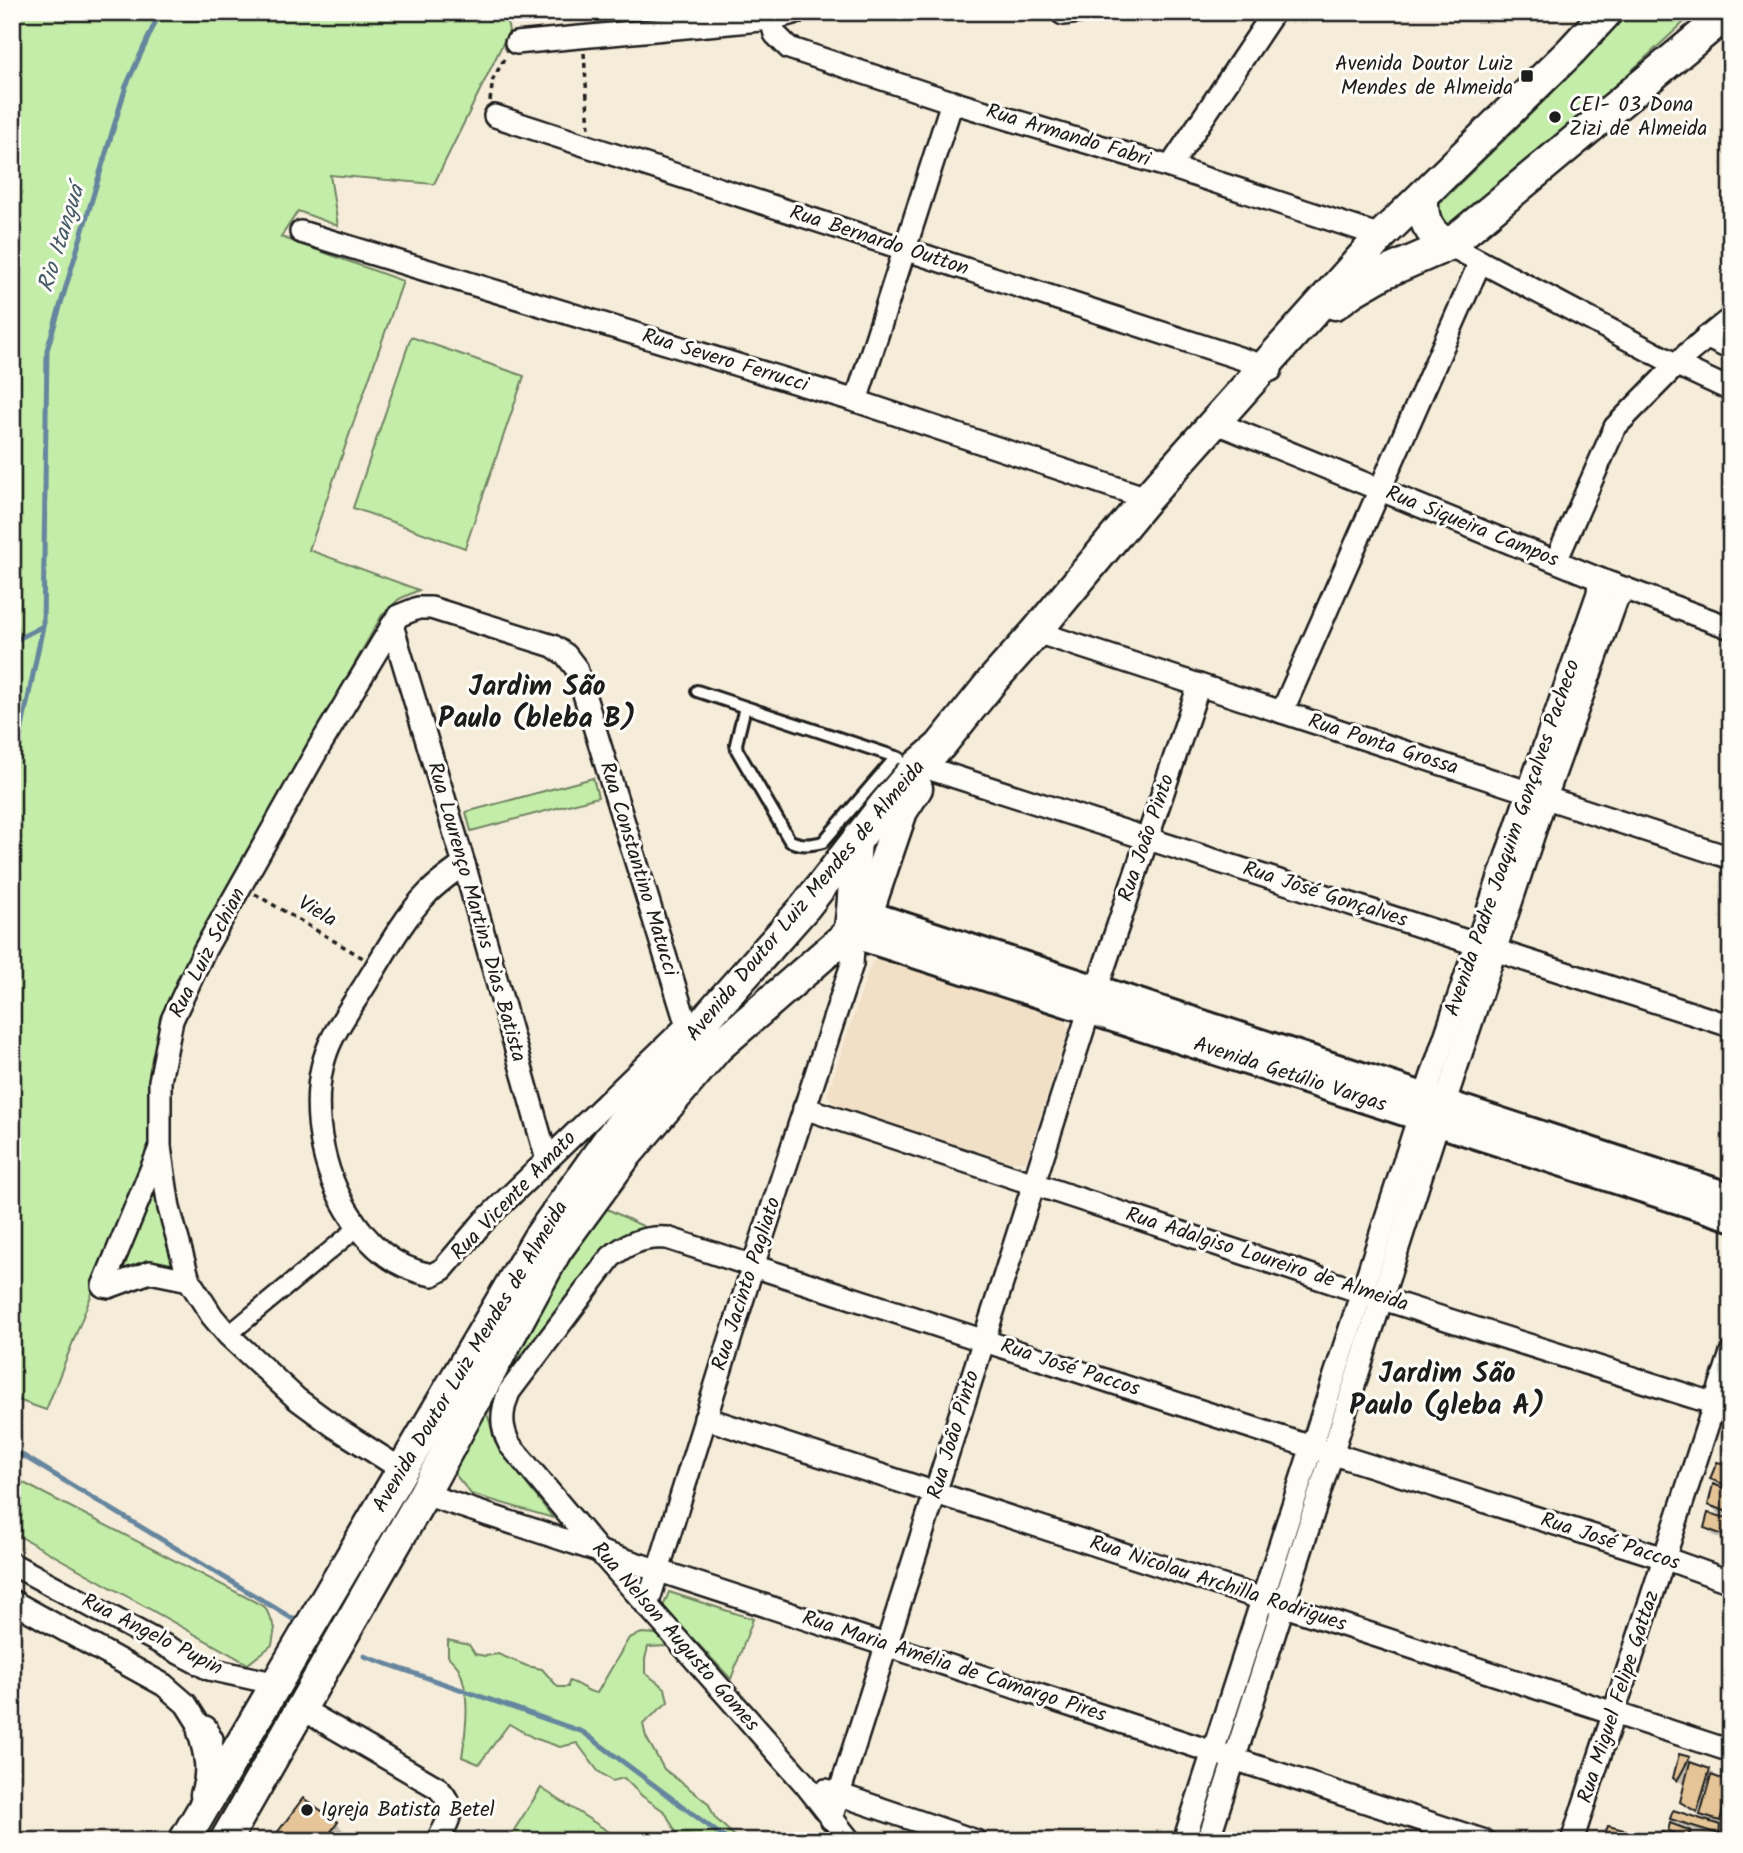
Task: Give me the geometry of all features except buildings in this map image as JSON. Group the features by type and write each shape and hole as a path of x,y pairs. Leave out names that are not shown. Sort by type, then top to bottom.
{"main road":[{"name":"Avenida Doutor Luiz Mendes de Almeida","path":"1262,374 1381,236 1570,52 1607,12"},
{"name":"Avenida Doutor Luiz Mendes de Almeida","path":"184,1841 537,1240 665,1058 805,907 921,759 1036,632 1214,422 1322,315 1353,290 1384,273 1449,245 1729,12"},
{"path":"1423,197 1425,222 1432,233 1449,245"},
{"path":"1381,236 1420,248 1449,245"},
{"name":"Avenida Doutor Luiz Mendes de Almeida","path":"225,1841 424,1494 556,1251 627,1154 718,1047 850,934 921,759"},
{"path":"850,934 856,842"},
{"path":"805,907 830,904 850,934"},
{"path":"233,1759 252,1762 287,1733 289,1701 278,1684"},
{"path":"199,1815 211,1781 212,1760 203,1731"}],"street":[{"path":"516,43 772,19 797,12"},
{"path":"1170,167 1274,12"},
{"name":"Rua Armando Fabri","path":"772,19 775,34 789,48 952,102 1170,167 1381,236"},
{"path":"856,401 952,102"},
{"name":"Rua Bernardo Outton","path":"495,116 905,249 1262,374"},
{"name":"Rua Severo Ferrucci","path":"301,232 856,401 1147,498"},
{"path":"1449,245 1675,364 1731,390"},
{"path":"1282,712 1480,262"},
{"path":"1556,561 1615,427 1675,364 1731,318"},
{"path":"1706,337 1731,349"},
{"name":"Rua Siqueira Campos","path":"1214,422 1599,579 1731,628"},
{"name":"Avenida Padre Joaquim Gonçalves Pacheco","path":"1208,1841 1332,1454 1372,1295 1537,794 1598,593 1599,579"},
{"name":"Avenida Padre Joaquim Gonçalves Pacheco","path":"1537,794 1617,599 1626,589"},
{"name":"Rua Constantino Matucci","path":"392,625 398,616 408,610 431,608 552,646 566,655 576,668 699,1019"},
{"name":"Rua Lourenço Martins Dias Batista","path":"392,625 464,863 547,1160"},
{"name":"Rua Luiz Schian","path":"392,625 319,747 204,951 172,1020 160,1082 160,1147 169,1208 188,1280 212,1316 228,1335 297,1399 401,1469"},
{"name":"Rua Ponta Grossa","path":"1036,632 1731,858"},
{"name":"Rua João Pinto","path":"831,1819 1093,1001 1199,685"},
{"name":"Rua José Gonçalves","path":"921,759 1147,838 1731,1026"},
{"name":"Rua Vicente Amato","path":"464,863 426,894 376,966 332,1038 320,1083 319,1127 326,1164 339,1198 357,1228 376,1248 408,1270 432,1275 443,1269 484,1221 547,1160 665,1058"},
{"name":"Avenida Getúlio Vargas","path":"850,934 1093,1001 1432,1109 1731,1197"},
{"name":"Rua Jacinto Pagliato","path":"647,1605 804,1108 850,934"},
{"name":"Rua Adalgiso Loureiro de Almeida","path":"804,1108 1372,1295 1723,1406"},
{"name":"Avenida Getúlio Vargas","path":"1432,1109 1731,1217"},
{"path":"160,1147 103,1286 109,1287 150,1272 188,1280"},
{"path":"228,1335 357,1228"},
{"name":"Rua José Paccos","path":"503,1431 502,1417 509,1392 617,1251 647,1238 667,1238 1332,1454 1664,1558 1731,1582"},
{"name":"Avenida Padre Joaquim Gonçalves Pacheco","path":"1184,1841 1311,1447 1372,1295"},
{"name":"Rua Miguel Felipe Gattaz","path":"1572,1841 1664,1558 1723,1406 1731,1353"},
{"name":"Rua Nicolau Archilla Rodrigues","path":"705,1418 1731,1751"},
{"name":"Rua Nelson Augusto Gomes","path":"503,1431 510,1444 599,1551 805,1784 850,1841"},
{"name":"Rua Maria Amélia de Camargo Pires","path":"424,1494 1485,1841"},
{"name":"Rua Angelo Pupin","path":"12,1564 209,1669 278,1684"},
{"name":"Rua Angelo Pupin","path":"12,1600 27,1596 31,1592 34,1576"},
{"name":"Rua Angelo Pupin","path":"48,1620 45,1611 48,1601 68,1593"},
{"name":"Rua Angelo Pupin","path":"12,1600 164,1685 186,1704 203,1731 233,1759"},
{"path":"287,1733 438,1788 449,1800 451,1811 437,1841"},
{"path":"805,1784 976,1841"}],"lane":[{"path":"697,691 921,759"},
{"path":"745,707 737,750 790,841 798,845 823,842 921,759"}],"path":[{"path":"583,37 590,147"},
{"path":"495,116 490,101 493,79 516,43"},
{"name":"Viela","path":"242,886 376,966"}],"shaded area":[{"path":"882,957 1063,1016 1069,1028 1026,1161 1009,1161 847,1110 836,1106 827,1095 871,964"}],"green space":[{"path":"12,12 505,12 509,31 434,184 330,175 338,226 298,211 281,237 403,281 309,550 419,590 399,599 382,615 178,977 156,1042 151,1144 46,1410 12,1398"},
{"name":"CEI- 03 Dona Zizi de Almeida","path":"1627,12 1695,12 1524,170 1445,236 1434,209 1561,84"},
{"path":"411,337 524,376 465,548 353,508"},
{"path":"593,778 598,797 471,831 466,812"},
{"path":"156,1172 173,1271 112,1273"},
{"path":"605,1208 645,1227 612,1246 579,1281 487,1414 498,1447 553,1518 471,1494 453,1472 478,1405"},
{"path":"12,1477 265,1607 275,1628 272,1645 248,1664 12,1532"},
{"path":"669,1592 753,1619 731,1679 663,1607"},
{"path":"642,1633 656,1634 666,1639 667,1646 648,1647 645,1659 645,1673 665,1688 668,1702 643,1724 646,1737 664,1769 708,1803 715,1818 740,1841 685,1841 679,1838 665,1812 642,1796 624,1778 612,1781 598,1771 577,1743 560,1747 534,1738 509,1724 479,1764 462,1757 466,1724 465,1690 459,1669 448,1656 448,1640 469,1645 475,1654 498,1654 542,1669 558,1687 568,1687 569,1681 597,1693 629,1638"},
{"path":"541,1788 623,1841 507,1841"}],"waterway":[{"name":"Rio Itanguá","path":"12,776 43,626 47,350 126,86 160,12"},
{"path":"12,642 43,626"},
{"path":"12,1449 298,1622"},
{"path":"364,1656 583,1732 729,1841"}],"place":[{"name":"Avenida Doutor Luiz Mendes de Almeida","path":"1527,76"},
{"name":"CEI- 03 Dona Zizi de Almeida","path":"1555,117"},
{"name":"Igreja Batista Betel","path":"307,1810"}],"district":[{"name":"Jardim São Paulo (bleba B)","path":"537,703"},
{"name":"Jardim São Paulo (gleba A)","path":"1447,1390"}]}
